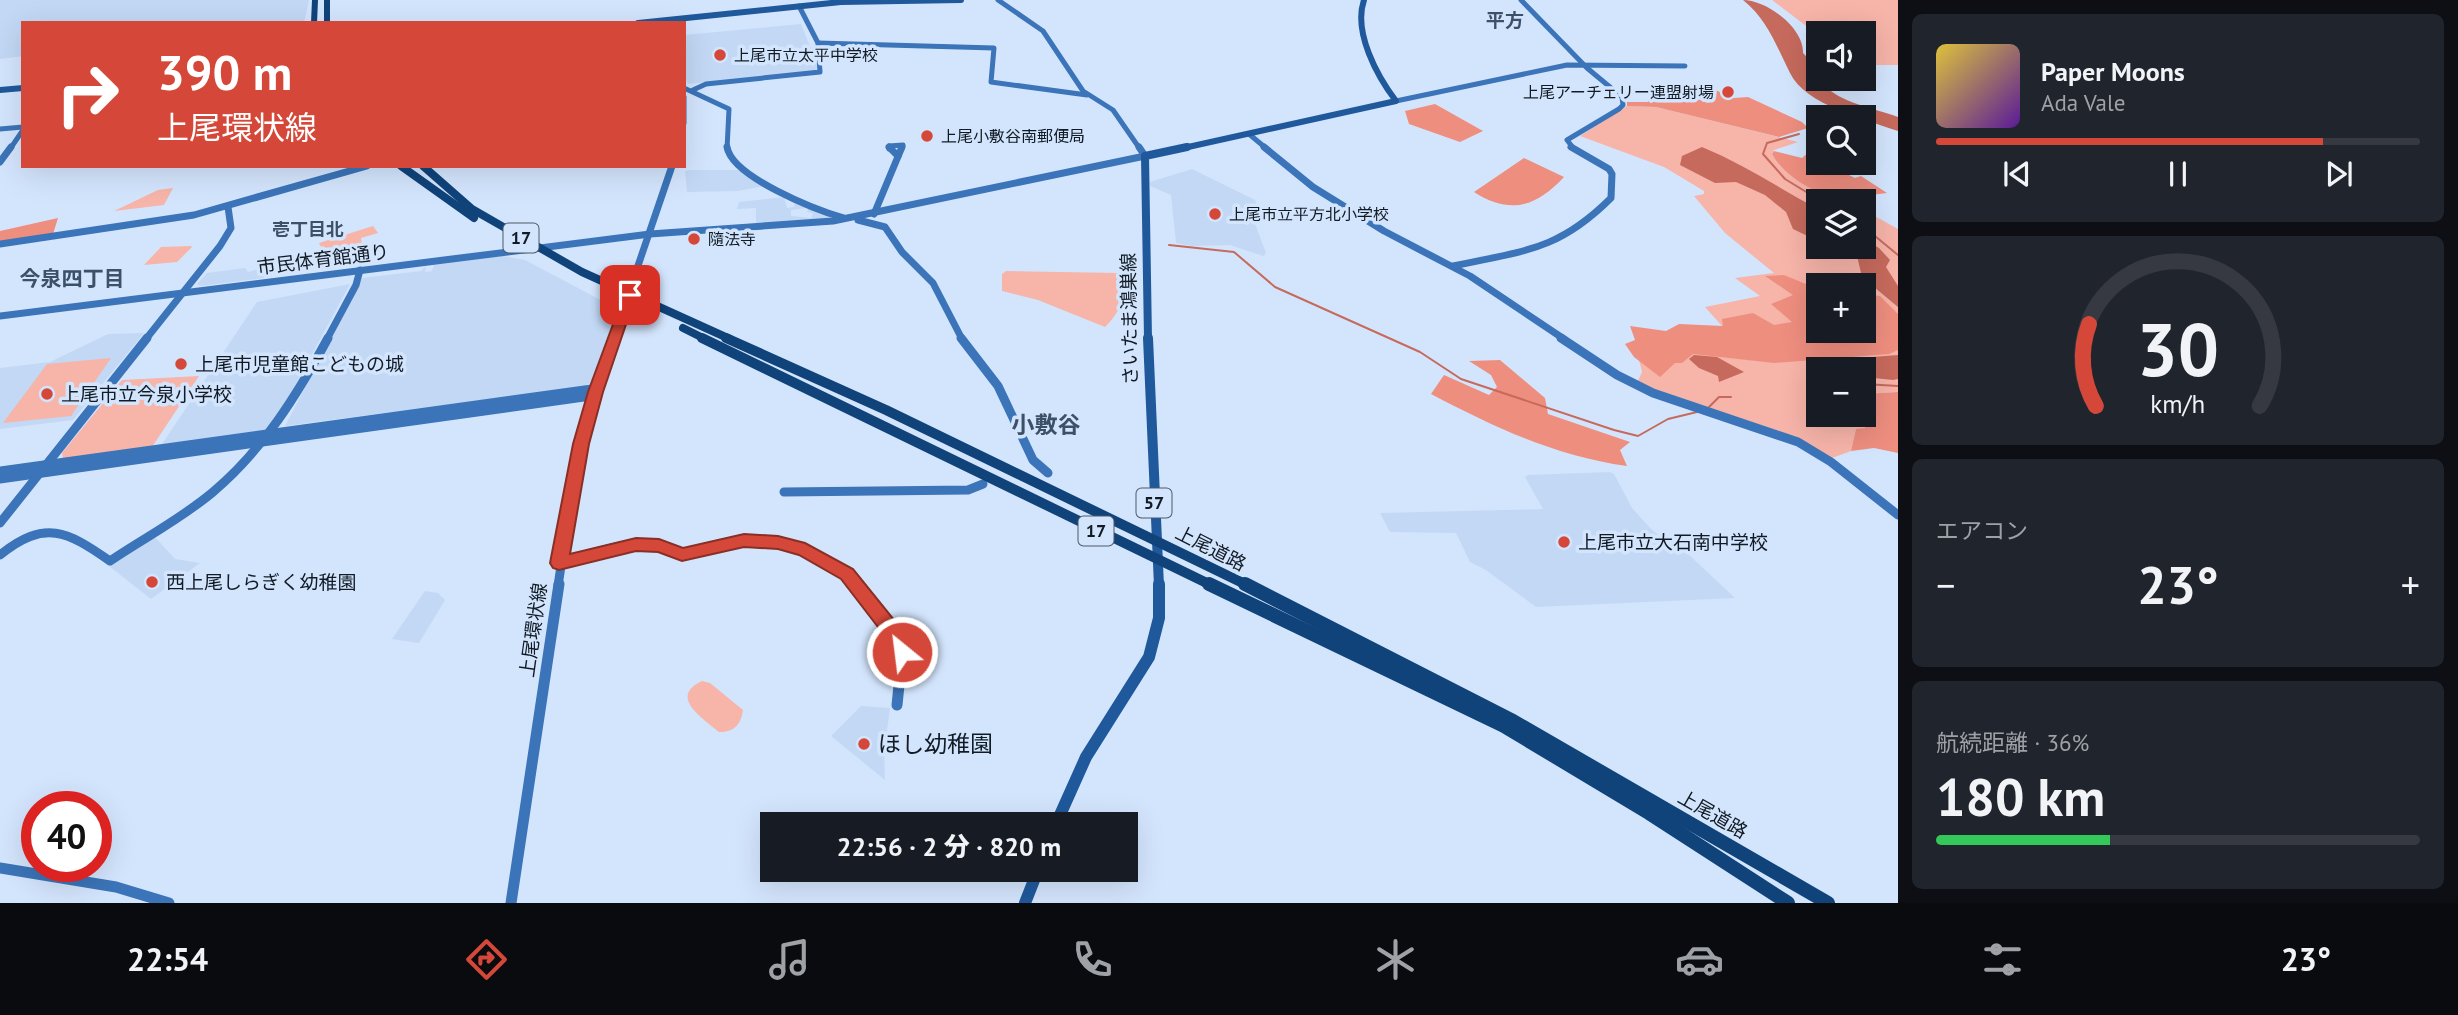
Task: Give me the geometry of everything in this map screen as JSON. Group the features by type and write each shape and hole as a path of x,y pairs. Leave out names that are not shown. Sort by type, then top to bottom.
{"highway":[{"path":"314,21 315,0"},
{"path":"327,0 327,21"},
{"name":"上尾道路","path":"404,168 455,207 629,299 1159,561 1306,628 1504,726 1649,813 1788,903"},
{"name":"上尾道路","path":"425,168 472,209 533,248"},
{"name":"上尾道路","path":"629,299 787,364 1340,630 1513,721 1828,903"}],"main road":[{"path":"668,21 858,0 961,0"},
{"path":"1145,156 1396,102 1379,79 1359,15 1364,0"},
{"path":"0,90 21,88"},
{"name":"さいたま鴻巣線","path":"1061,812 1086,757 1149,657 1159,618 1159,561 1150,425 1145,156"},
{"path":"1025,903 1033,882"}],"street":[{"path":"849,219 1145,156 1113,110 1087,94 1042,32 998,0"},
{"path":"1453,266 1534,250 1560,241 1574,233 1611,198 1612,174 1609,169 1567,142 1623,105 1618,93 1521,0"},
{"path":"694,90 706,84 820,72 818,44 799,6"},
{"path":"818,44 994,48 991,82 1087,94"},
{"path":"1396,102 1584,63 1685,66"},
{"path":"686,88 729,109 726,134 728,155 736,165 810,208 886,227 902,252 933,283 965,346 998,386 1033,460 1048,473"},
{"path":"0,129 21,128"},
{"path":"0,162 21,131"},
{"path":"1249,134 1313,187 1384,231 1453,266 1617,375 1653,393 1798,442 1831,462 1898,515"},
{"path":"874,215 898,156"},
{"path":"0,244 161,222 228,207 360,168"},
{"name":"上尾環状線","path":"511,903 559,563 577,460 595,392 629,299 671,168"},
{"path":"0,523 228,235 231,218 228,207"},
{"name":"市民体育館通り","path":"0,316 650,234 849,219"},
{"path":"0,555 33,534 59,532 71,534 110,561 214,492 270,433 321,349 356,285 360,270"},
{"path":"0,471 592,389 595,392 591,396 0,479"},
{"path":"784,492 968,490 983,484"},
{"path":"559,563 621,547 649,544 682,555 744,541 763,540 805,550 847,574 900,642 902,656 897,705"},
{"path":"0,868 116,887 169,903"}],"shaded area":[{"path":"0,0 309,0 304,21 21,21 21,56 0,59"},
{"path":"1743,0 1772,10 1791,25 1797,34 1806,56 1806,91 1830,91 1863,105 1827,105 1809,94 1798,84 1790,73 1776,43"},
{"path":"1772,0 1898,0 1898,65 1876,65 1876,21 1806,21 1806,26"},
{"path":"801,24 811,49 816,49 817,71 688,84 686,35"},
{"path":"1706,86 1734,98 1748,97 1802,122 1806,129 1779,137 1656,107 1627,106 1627,102 1648,102"},
{"path":"1435,104 1483,131 1460,142 1409,124 1405,111"},
{"path":"1627,106 1656,107 1798,142 1774,150 1772,154 1794,178 1815,189 1806,189 1806,259 1876,259 1876,217 1898,229 1898,392 1876,393 1876,357 1806,357 1806,427 1863,427 1865,429 1856,429 1851,451 1832,458 1637,383 1642,372 1639,360 1722,326 1705,307 1760,296 1735,278 1774,273 1725,233 1694,196 1704,194 1704,191 1664,167 1580,136"},
{"path":"1876,110 1898,117 1898,131 1876,124"},
{"path":"1702,147 1806,202 1806,235 1793,229 1786,212 1765,195 1736,182 1715,183 1680,165 1682,156"},
{"path":"1774,151 1802,158 1806,154 1806,175 1849,175 1855,178 1861,176 1887,193 1876,194 1876,189 1812,189 1788,173 1772,154"},
{"path":"1524,158 1564,177 1543,195 1522,204 1499,204 1474,192"},
{"name":"上尾市立平方北小学校","path":"1192,169 1255,200 1258,207 1254,221 1266,253 1263,256 1230,245 1192,246 1176,243 1171,195 1150,186 1150,182"},
{"path":"738,170 766,186 738,191 687,192 685,171"},
{"path":"173,188 164,205 114,211 158,190"},
{"path":"784,197 787,208 794,207 795,201 806,208 791,210 791,216 811,218 813,213 807,212 808,209 833,216 832,219 756,225 756,208 737,209 739,202"},
{"path":"58,218 53,234 0,241 0,231"},
{"path":"373,226 378,233 361,238 362,244 322,249 319,243"},
{"path":"1876,246 1879,248 1890,260 1886,267 1898,286 1898,307 1876,289 1876,273 1861,273 1858,259 1876,259"},
{"path":"161,247 192,247 177,262 144,265"},
{"path":"503,256 525,260 612,306 611,311 615,316 592,382 583,387 285,426 362,278 421,271 426,266 425,272 432,271 434,265"},
{"path":"245,268 248,272 262,268 265,272 269,271 272,277 201,286 197,284 207,273"},
{"path":"1006,271 1119,273 1124,295 1115,316 1105,327 1038,300 1002,291 1002,274"},
{"path":"1784,275 1806,284 1806,343 1876,343 1876,296 1880,296 1898,314 1898,350 1889,354 1806,357 1806,360 1774,363 1693,354 1682,363 1675,363 1660,377 1634,357 1625,344 1635,340 1630,326 1666,331 1679,324 1723,326 1722,319 1753,313 1774,325 1792,322 1771,304 1793,295 1765,276"},
{"path":"350,284 282,410 267,430 162,444 257,302"},
{"name":"上尾市立今泉小学校","path":"144,333 73,420 0,429 0,368 50,362 108,334"},
{"path":"1694,355 1717,357 1744,372 1719,382 1718,376 1699,368 1689,359"},
{"path":"1898,355 1898,379 1876,378 1876,357 1872,357"},
{"path":"111,358 71,416 3,423 47,364"},
{"path":"1500,360 1545,398 1548,414 1630,442 1620,450 1627,466 1550,448 1478,418 1431,394 1444,375 1489,395 1497,387 1491,375 1469,361"},
{"path":"199,376 152,447 63,459 62,453 122,380"},
{"path":"1898,392 1898,453 1874,448 1851,451 1856,429 1876,427 1876,393"},
{"name":"上尾市立大石南中学校","path":"1614,474 1632,508 1651,529 1680,553 1686,552 1735,598 1536,607 1486,570 1470,562 1456,533 1390,532 1380,513 1543,509 1525,477 1528,475"},
{"name":"西上尾しらぎく幼稚園","path":"154,536 175,559 200,563 151,599 109,566"},
{"path":"425,591 438,593 445,600 419,643 392,639"},
{"path":"702,681 710,683 743,710 739,723 733,729 719,732 692,707 688,694 692,687"},
{"name":"ほし幼稚園","path":"861,706 890,708 884,753 885,780 831,736"}],"waterway":[{"path":"1799,134 1767,143 1763,154 1785,179 1806,192"},
{"path":"1876,237 1898,255"},
{"path":"1169,245 1234,252 1275,287 1420,352 1461,379 1614,430 1638,436 1668,419 1697,412"},
{"path":"1876,385 1898,386"},
{"path":"1709,407 1719,397 1731,397"}],"place":[{"name":"上尾市立太平中学校","path":"720,55"},
{"name":"上尾アーチェリー連盟射場","path":"1728,92"},
{"name":"上尾小敷谷南郵便局","path":"927,136"},
{"name":"上尾市立平方北小学校","path":"1215,214"},
{"name":"隨法寺","path":"694,239"},
{"name":"上尾市児童館こどもの城","path":"181,364"},
{"name":"上尾市立今泉小学校","path":"47,394"},
{"name":"上尾市立大石南中学校","path":"1564,542"},
{"name":"西上尾しらぎく幼稚園","path":"152,582"},
{"name":"ほし幼稚園","path":"864,744"}],"district":[{"name":"平方","path":"1505,20"},
{"name":"壱丁目北","path":"308,230"},
{"name":"今泉四丁目","path":"72,279"},
{"name":"小敷谷","path":"1046,425"}],"route":[{"path":"630,295 595,392 581,444 559,563 621,547 649,544 682,555 696,554 744,541 763,540 805,550 839,567 847,574 900,642 902,652"}]}
